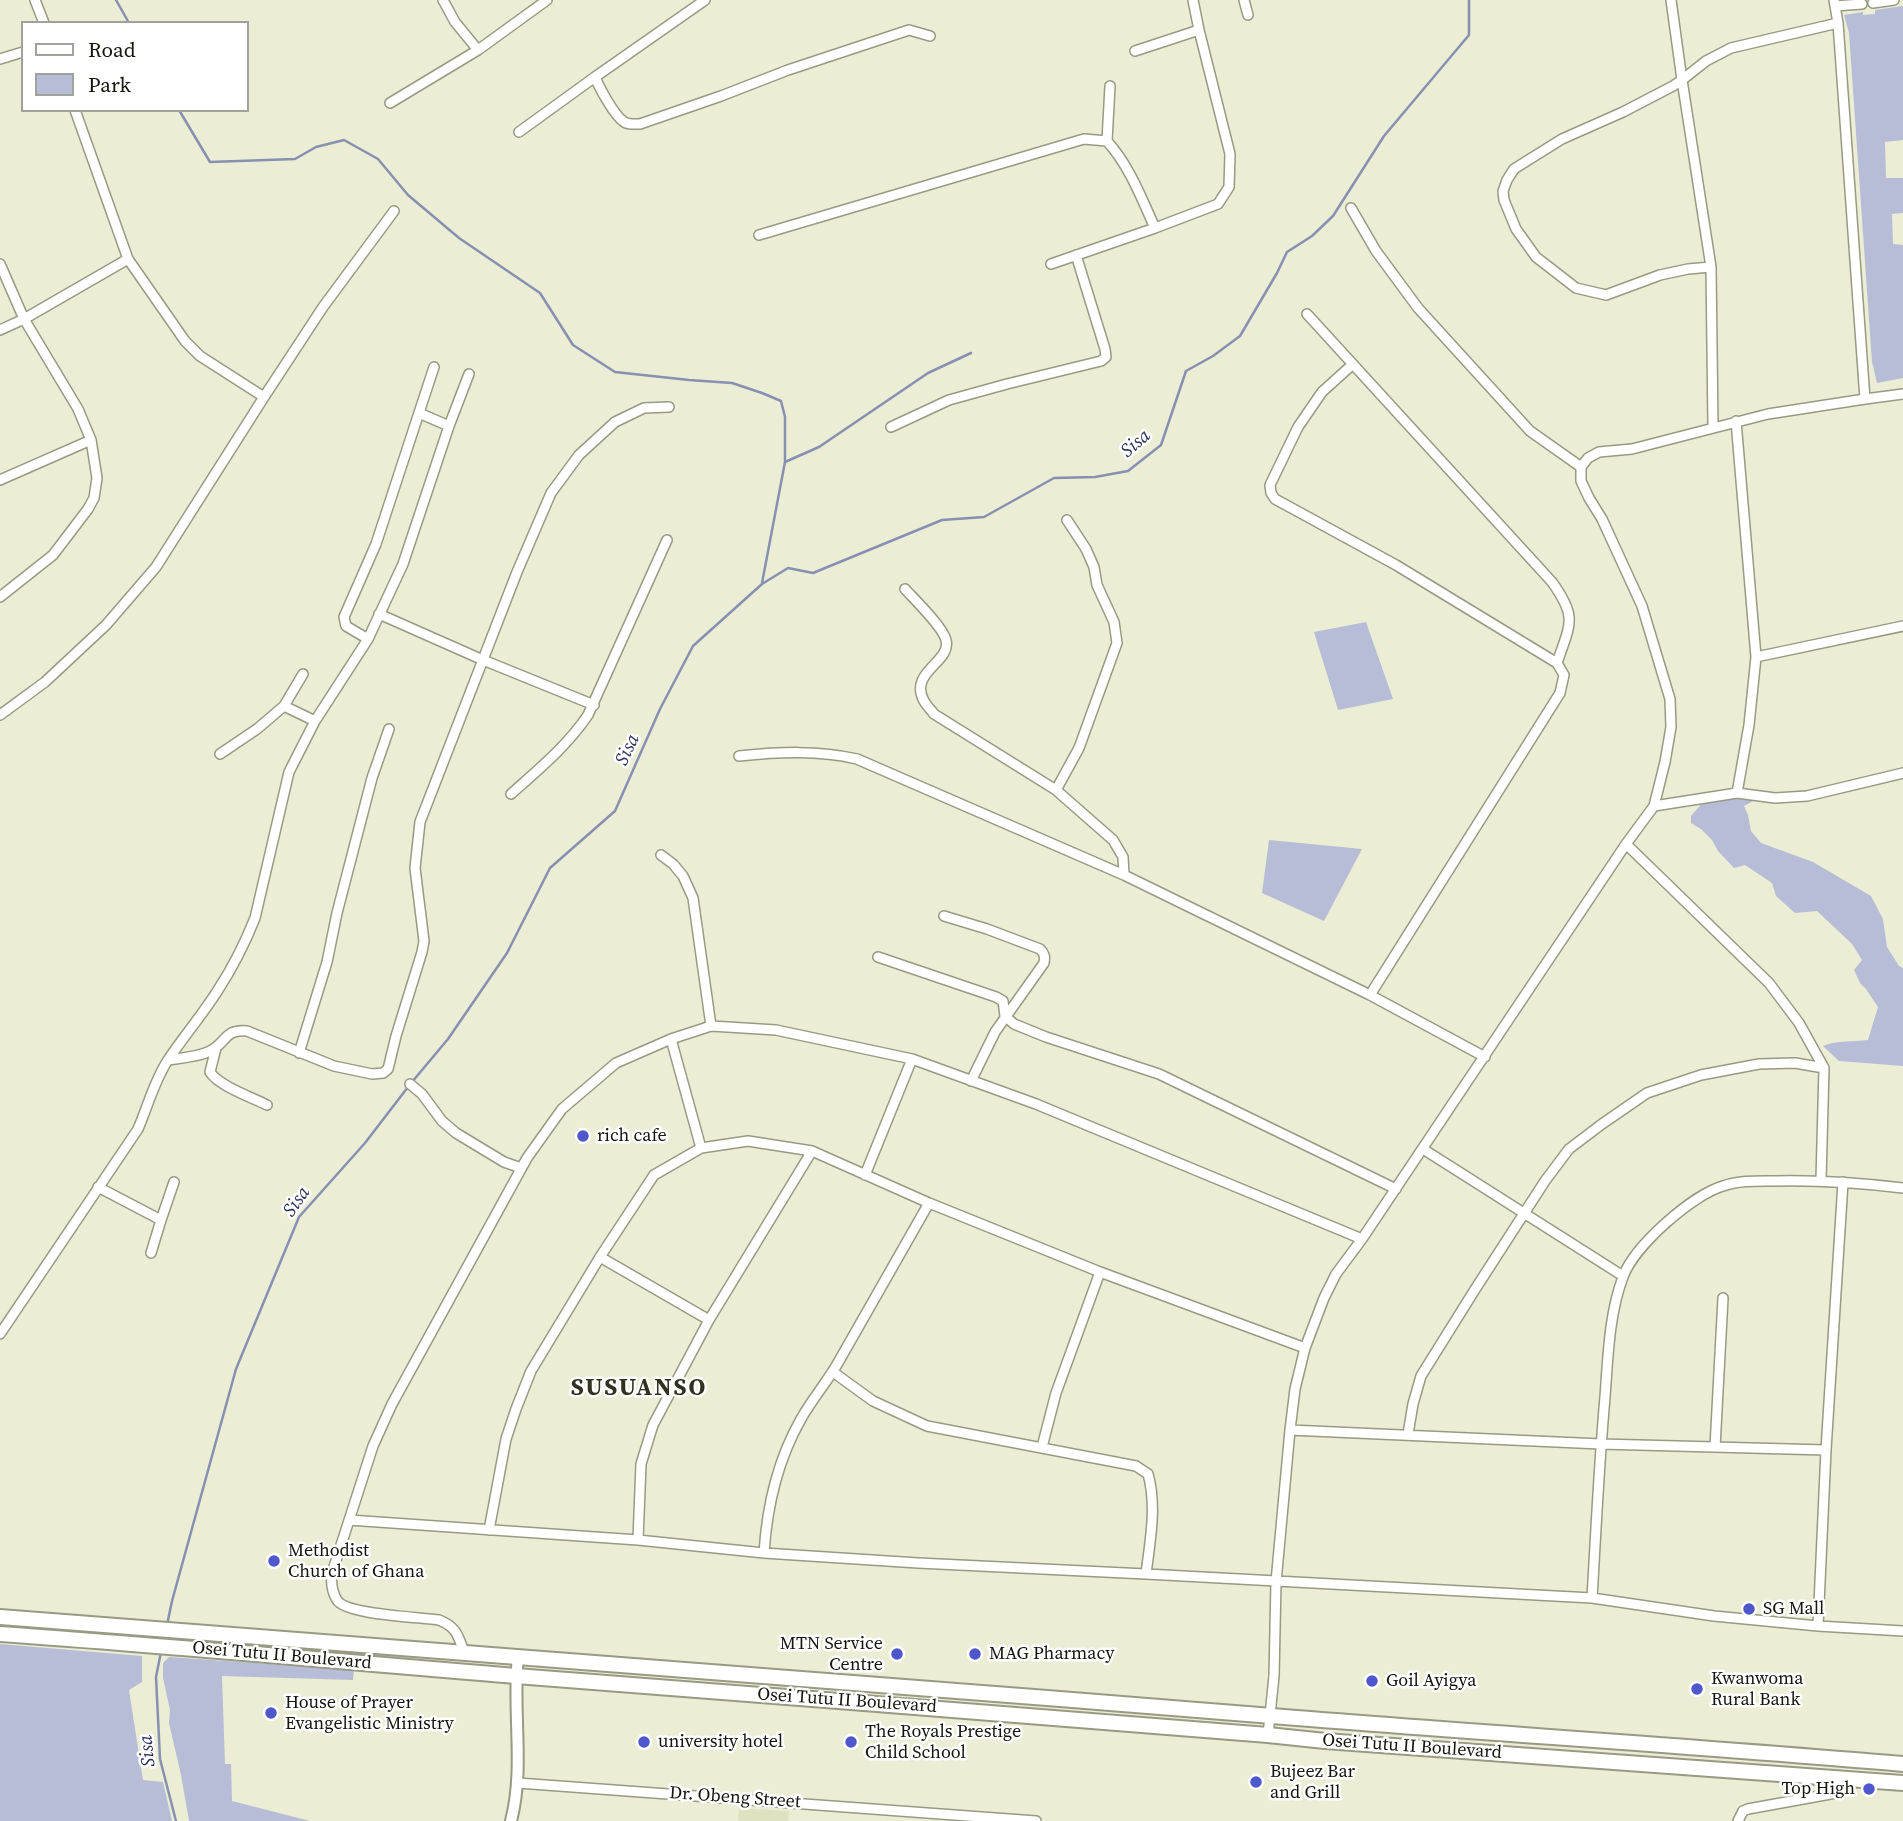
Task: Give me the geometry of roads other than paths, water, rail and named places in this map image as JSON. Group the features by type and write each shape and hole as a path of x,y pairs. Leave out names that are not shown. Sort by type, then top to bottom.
{"highway":[{"name":"Osei Tutu II Boulevard","path":"0,1617 1903,1764"},
{"name":"Osei Tutu II Boulevard","path":"0,1634 1325,1741 1903,1783"}],"street":[{"path":"36,0 43,21"},
{"path":"443,0 455,22 478,50"},
{"path":"390,103 478,50 547,0"},
{"path":"519,132 705,0"},
{"path":"1051,264 1218,204 1229,187 1230,154 1193,0"},
{"path":"1244,0 1248,15"},
{"path":"1671,0 1711,267 1713,427"},
{"path":"1873,3 1894,0"},
{"path":"1862,4 1835,3 1865,398"},
{"path":"1711,267 1660,275 1606,295 1576,288 1536,257 1516,229 1504,200 1503,191 1507,180 1514,169 1562,139 1623,113 1673,86 1706,61 1731,48 1838,23"},
{"path":"595,77 599,88 622,121 640,124 788,69 909,30 930,36"},
{"path":"1135,51 1199,30"},
{"path":"0,59 21,53"},
{"path":"1110,86 1107,141 1127,166 1155,228"},
{"path":"76,112 128,259 185,341 200,356 264,397"},
{"path":"759,234 1084,139 1107,141"},
{"path":"1351,208 1376,251 1418,308 1530,431 1581,467"},
{"path":"0,715 45,682 107,625 156,567 323,307 394,211"},
{"path":"891,427 949,400 1101,361 1106,357 1076,255"},
{"path":"0,330 128,259"},
{"path":"0,264 24,319 78,409 91,440 97,478 94,498 88,509 53,555 0,597"},
{"path":"1307,313 1558,590 1570,613 1569,627 1557,663"},
{"path":"1353,364 1322,392 1298,427 1270,485 1275,499 1396,565 1557,663 1564,676 1560,693 1370,995"},
{"path":"368,639 346,626 345,617 376,544 434,368"},
{"path":"0,1334 138,1129 158,1077 219,990 246,941 255,918 289,772 315,721 368,639 404,564 469,374"},
{"path":"1268,1735 1274,1676 1276,1581 1290,1430 1305,1348 1314,1321 1336,1274 1362,1240 1654,806 1665,762 1671,727 1670,699 1642,606 1602,519 1588,498 1581,481 1581,467 1588,458 1599,452 1632,449 1768,414 1903,394"},
{"path":"168,1060 216,1048 230,1032 238,1030 247,1031 334,1066 372,1074 383,1073 388,1069 424,941 415,868 420,822 517,572 551,493 579,455 615,422 644,408 669,407"},
{"path":"419,413 449,426"},
{"path":"1736,421 1756,657 1749,724 1737,793"},
{"path":"0,480 91,440"},
{"path":"1056,790 1079,748 1117,642 1114,622 1097,585 1094,567 1067,520"},
{"path":"511,794 574,736 594,705 667,540"},
{"path":"905,589 944,634 947,643 946,651 924,674 920,687 923,700 934,714 1056,790 1113,840 1123,857 1124,875"},
{"path":"379,614 594,705"},
{"path":"1756,657 1903,626"},
{"path":"220,754 257,729 284,706 303,674"},
{"path":"284,706 315,721"},
{"path":"299,1053 327,961 372,778 389,729"},
{"path":"739,756 771,752 832,753 857,759 1124,875 1370,995 1485,1056"},
{"path":"1654,806 1737,793 1775,798 1807,796 1903,773"},
{"path":"1626,844 1769,983 1799,1023 1824,1068 1821,1180"},
{"path":"662,855 683,876 692,898 711,1026"},
{"path":"944,916 987,929 1040,949 1044,953 1044,963 995,1032 971,1081"},
{"path":"878,957 996,997 1003,1001 1005,1016 1014,1024 1159,1074 1395,1189"},
{"path":"464,1652 456,1632 450,1625 439,1620 347,1608 337,1601 331,1583 332,1573 373,1446 392,1404 522,1168 562,1109 616,1063 671,1039 711,1026 776,1030 912,1059 1036,1104 1362,1240"},
{"path":"671,1039 701,1147"},
{"path":"216,1048 211,1076 267,1105"},
{"path":"865,1175 912,1059"},
{"path":"1408,1434 1421,1376 1545,1181 1569,1149 1647,1093 1702,1075 1759,1065 1796,1063 1824,1068"},
{"path":"410,1084 456,1133 504,1162 522,1168"},
{"path":"489,1530 506,1439 531,1371 600,1257 654,1175 701,1147 748,1141 812,1151 929,1203 1100,1272 1305,1348"},
{"path":"1423,1149 1623,1276"},
{"path":"638,1540 641,1464 653,1425 709,1321 812,1151"},
{"path":"1592,1598 1612,1320 1623,1276 1632,1260 1664,1225 1699,1198 1722,1186 1743,1182 1821,1180 1903,1188"},
{"path":"151,1253 174,1182"},
{"path":"1818,1626 1843,1182"},
{"path":"98,1187 161,1220"},
{"path":"764,1553 772,1493 783,1456 801,1419 833,1372 929,1203"},
{"path":"600,1257 709,1321"},
{"path":"1042,1447 1056,1393 1100,1272"},
{"path":"1716,1447 1723,1298"},
{"path":"833,1372 873,1401 927,1426 1136,1465 1148,1474 1151,1485 1153,1516 1146,1574"},
{"path":"1290,1430 1601,1444 1826,1450"},
{"path":"349,1520 918,1563 1592,1598 1714,1616 1903,1631"},
{"path":"511,1821 518,1783 518,1656"},
{"path":"1738,1821 1743,1811 1748,1809 1836,1793 1852,1779"},
{"name":"Dr. Obeng Street","path":"518,1783 1036,1821"},
{"path":"868,1821 869,1808"}],"waterway":[{"path":"116,0 128,21"},
{"name":"Sisa","path":"412,1082 448,1039 507,953 550,868 615,811 660,709 693,646 762,584 788,568 813,573 942,520 984,517 1054,478 1095,477 1128,471 1161,445 1186,371 1240,336 1287,252 1312,236 1333,216 1384,136 1469,35 1469,0"},
{"path":"180,112 210,162 295,159 316,147 344,140 378,159 408,195 459,238 540,293 573,345 615,372 732,383 781,401 785,417 785,462 762,583"},
{"path":"785,462 819,447 928,373 971,353"},
{"name":"Sisa","path":"167,1625 236,1369 299,1217 365,1143 408,1087"},
{"name":"Sisa","path":"161,1652 156,1677 160,1759 176,1821"}],"place":[{"name":"rich cafe","path":"583,1136"},
{"name":"Methodist Church of Ghana","path":"274,1561"},
{"name":"SG Mall","path":"1749,1609"},
{"name":"MTN Service Centre","path":"897,1654"},
{"name":"MAG Pharmacy","path":"975,1654"},
{"name":"Goil Ayigya","path":"1372,1681"},
{"name":"Kwanwoma Rural Bank","path":"1697,1689"},
{"name":"House of Prayer Evangelistic Ministry","path":"271,1713"},
{"name":"university hotel","path":"644,1742"},
{"name":"The Royals Prestige Child School","path":"851,1742"},
{"name":"Bujeez Bar and Grill","path":"1256,1782"},
{"name":"Top High","path":"1869,1789"}],"district":[{"name":"SUSUANSO","path":"639,1389"}]}
